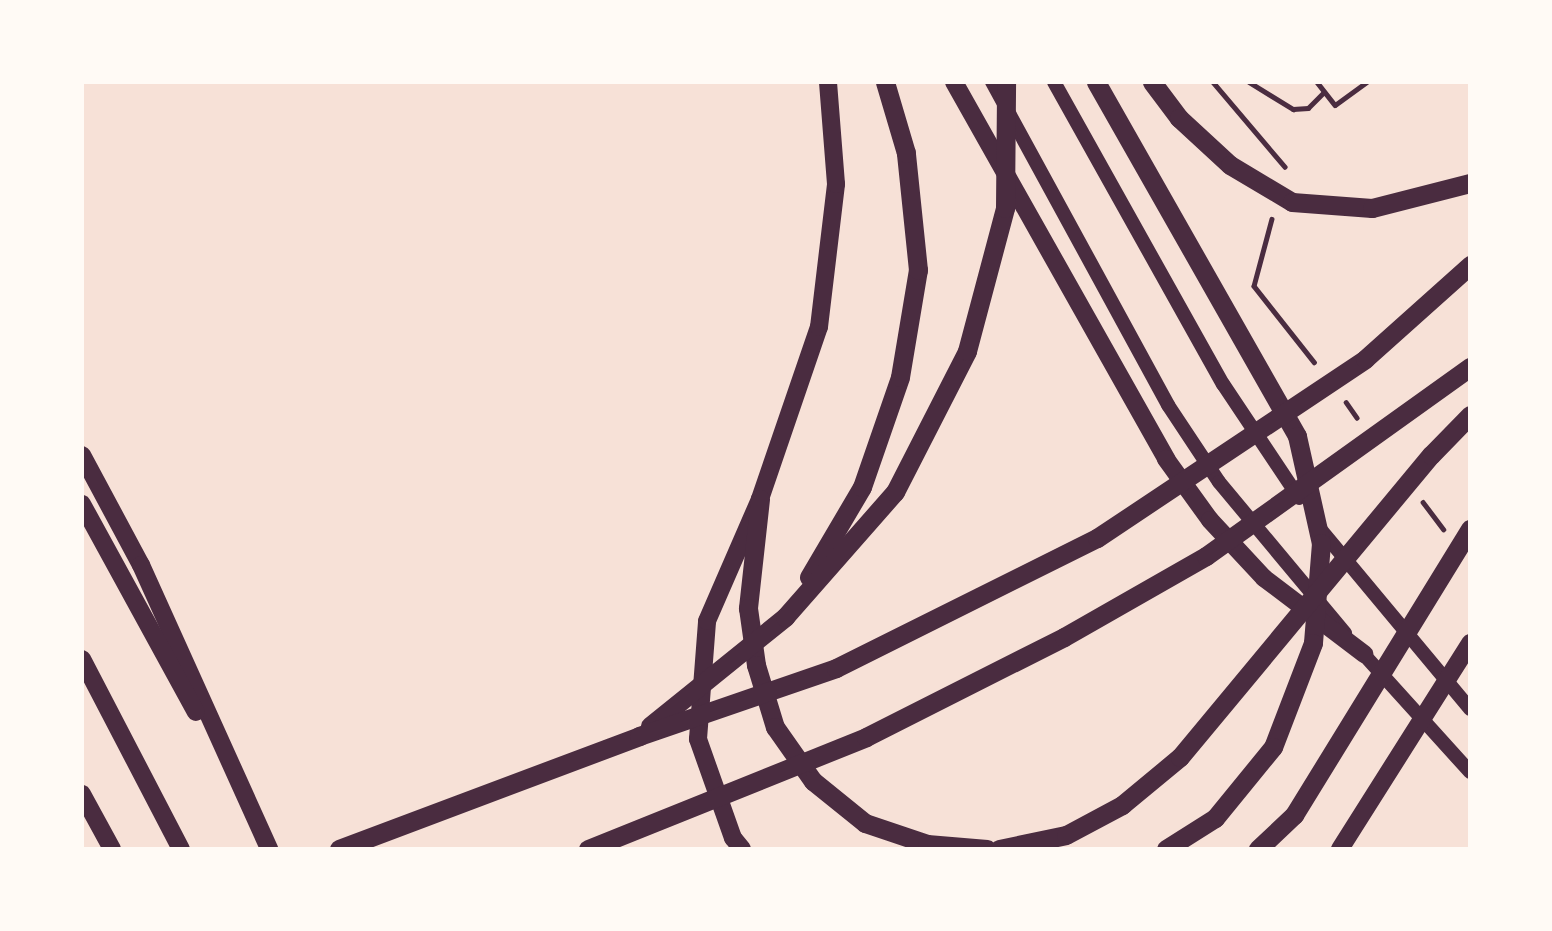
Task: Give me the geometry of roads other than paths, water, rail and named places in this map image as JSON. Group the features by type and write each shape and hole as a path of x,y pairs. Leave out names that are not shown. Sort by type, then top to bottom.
{"highway":[{"path":"785,617 862,487 900,377 918,270 906,153 886,82"},
{"path":"639,736 785,617 895,492 967,351 1005,208 1006,82"},
{"path":"1096,82 1297,436 1321,543 1313,643 1273,747 1215,818 1166,849"},
{"path":"1152,82 1179,118 1230,165 1292,202 1372,208 1470,183"},
{"path":"339,849 639,736 836,667 1097,538 1365,359 1470,265"},
{"path":"588,849 866,737 1064,637 1206,556 1470,367"},
{"path":"999,849 1066,835 1122,805 1181,757 1431,455 1470,415"},
{"path":"760,499 748,608 756,666 775,727 813,781 865,823 928,844 987,849"},
{"path":"1258,849 1294,815 1470,529"}],"main road":[{"path":"742,849 733,838 698,739 707,621 760,499 819,327 836,184 828,82"},
{"path":"954,82 1166,459 1210,520 1264,578 1364,654"},
{"path":"992,82 1168,405 1219,482 1364,654 1470,772"},
{"path":"1054,82 1223,384 1326,538 1470,709"},
{"path":"82,455 141,565 267,843"},
{"path":"82,504 267,843"},
{"path":"1340,849 1470,643"},
{"path":"82,659 181,849"},
{"path":"82,794 112,849"}]}
